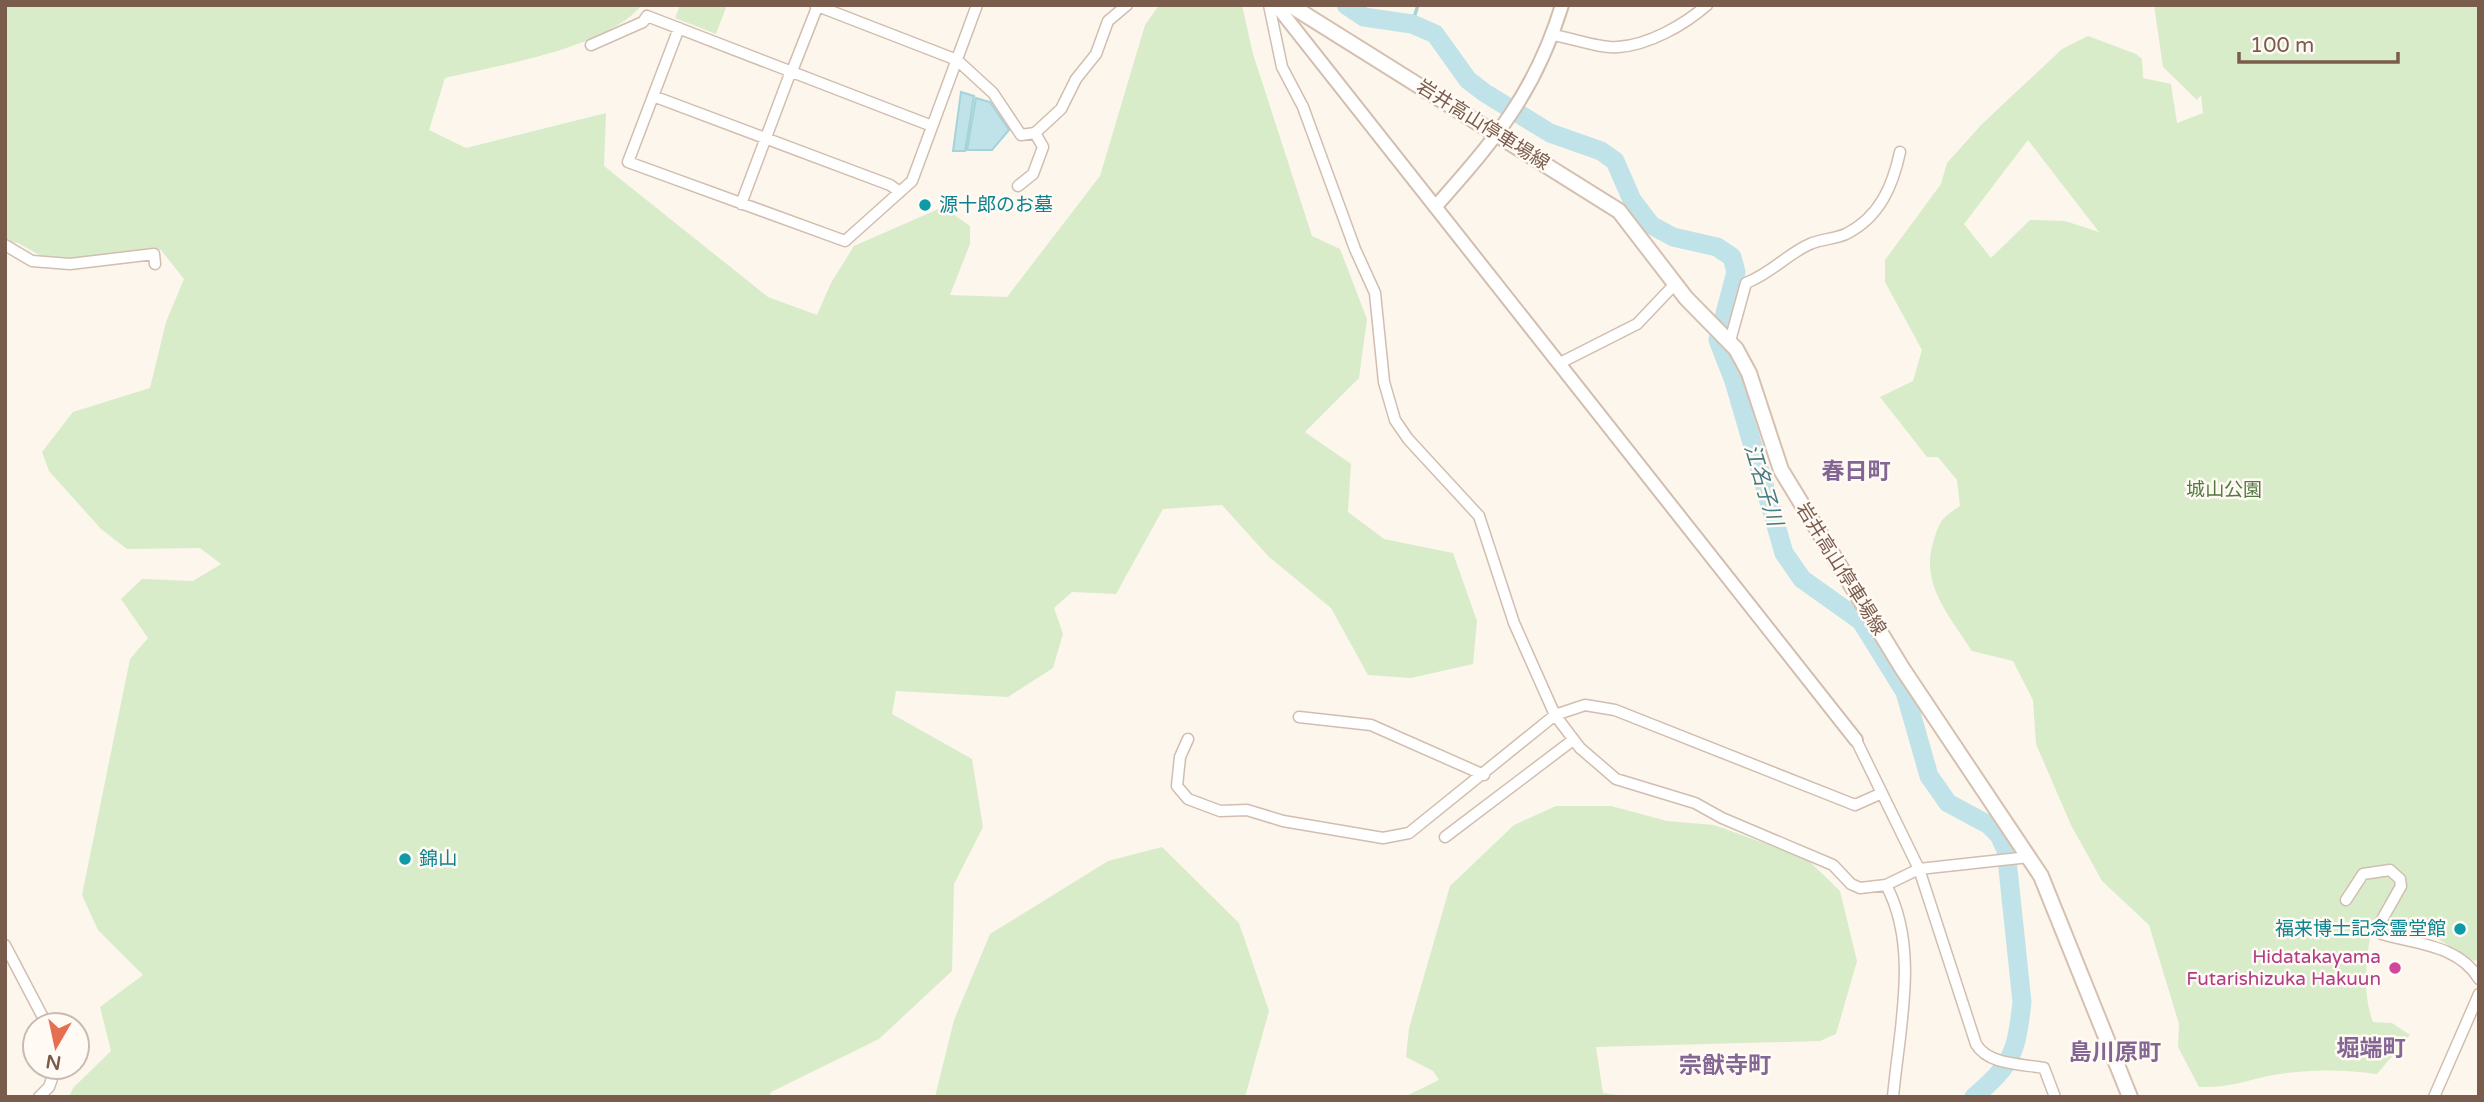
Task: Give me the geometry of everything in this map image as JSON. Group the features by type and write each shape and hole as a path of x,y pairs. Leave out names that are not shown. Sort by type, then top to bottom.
{"main road":[{"name":"岩井高山停車場線","path":"1290,5 1619,211 1675,284 1728,340 1746,367 1781,470 1902,668 2029,857 2059,918 2130,1097"}],"street":[{"path":"678,28 628,162 845,241 912,181 977,5"},
{"path":"741,204 817,6 957,60 993,93 1021,135 1035,133 1065,104 1076,79 1096,54 1108,22 1127,5"},
{"path":"1269,5 1282,67 1303,107 1355,249 1375,293 1384,382 1395,420 1408,439 1479,516 1514,623 1555,715 1573,740 1616,779 1695,803 1722,818 1833,865 1855,886 1869,889 1886,885 1919,869 2029,857"},
{"path":"1276,5 1437,205 1856,740 1919,869 1981,1053 2000,1060 2044,1068 2055,1097"},
{"path":"1437,205 1499,134 1523,99 1553,35 1562,5"},
{"path":"1553,35 1615,48 1633,45 1671,29 1707,5"},
{"path":"591,45 643,22 647,16 932,126"},
{"path":"653,96 890,185 900,192"},
{"path":"1018,186 1033,174 1043,147 1035,133"},
{"path":"1728,340 1746,284 1768,275 1809,244 1847,234 1863,222 1893,186 1900,152"},
{"path":"5,245 32,261 70,264 154,254 155,264"},
{"path":"1560,363 1637,324 1675,284"},
{"path":"1188,739 1180,757 1177,786 1192,802 1220,811 1247,810 1283,821 1383,838 1409,832 1484,775 1555,715 1579,706 1602,707 1855,805 1882,793"},
{"path":"1299,717 1371,725 1484,775"},
{"path":"1444,837 1573,740"},
{"path":"2346,900 2363,874 2390,870 2400,880 2401,886 2379,925 2382,934 2433,945 2463,963 2479,977"},
{"path":"1886,885 1900,922 1905,992 1893,1097"},
{"path":"5,945 40,1011"},
{"path":"2436,1096 2479,994"},
{"path":"39,1097 51,1081"}],"green space":[{"path":"5,5 642,5 625,20 578,44 522,61 445,78 429,130 466,148 606,113 604,166 768,297 817,315 831,283 854,246 943,207 970,226 970,244 950,295 1007,297 1100,176 1145,25 1159,5 1242,5 1253,54 1312,236 1340,249 1367,319 1359,378 1305,432 1351,464 1348,512 1384,539 1453,553 1477,621 1473,664 1411,678 1368,675 1331,608 1269,557 1222,505 1163,509 1116,594 1072,592 1054,608 1063,634 1053,668 1008,697 896,691 892,714 972,759 983,827 954,884 952,971 879,1039 771,1092 769,1097 69,1097 80,1081 91,1081 91,1070 111,1051 100,1007 143,975 98,930 82,895 130,659 148,638 121,599 142,579 193,581 221,564 200,548 127,549 101,529 49,471 42,452 73,412 150,388 166,322 184,279 161,250 50,261 18,243 5,241"},
{"path":"680,5 727,5 716,34 675,18"},
{"name":"城山公園","path":"2154,5 2479,5 2479,959 2474,961 2415,925 2387,927 2373,921 2367,958 2369,1010 2373,1022 2392,1023 2410,1035 2377,1074 2309,1071 2268,1076 2225,1086 2199,1087 2178,1047 2179,1024 2149,925 2102,881 2071,825 2036,744 2033,700 2013,661 1972,651 1947,613 1934,586 1930,558 1933,543 1942,521 1960,506 1957,480 1938,457 1927,457 1880,397 1913,381 1922,350 1885,282 1885,260 1941,184 1947,163 1982,124 2062,49 2088,36 2136,54 2142,59 2143,78 2171,84 2177,123 2203,113 2201,95 2197,100 2163,67","holes":["2028,140 2099,232 2065,221 2030,220 1991,258 1964,224"]},
{"path":"1556,806 1611,806 1667,821 1714,825 1806,858 1840,891 1857,961 1836,1034 1820,1041 1596,1047 1603,1093 1631,1097 1404,1097 1439,1080 1433,1071 1406,1057 1409,1028 1450,886 1514,825"},
{"path":"1162,847 1239,923 1269,1011 1245,1097 935,1097 954,1020 990,934 1108,861"}],"water":[{"path":"961,92 974,96 965,151 953,151"},
{"path":"976,98 990,102 1009,130 992,150 967,150"}],"waterway":[{"name":"江名子川","path":"1346,5 1364,17 1412,24 1435,34 1468,80 1485,93 1550,133 1601,151 1615,161 1632,200 1651,225 1673,237 1717,247 1732,257 1736,272 1718,340 1734,381 1784,553 1802,579 1861,621 1905,692 1929,776 1948,803 1989,825 1999,835 2006,850 2022,1002 2020,1020 2014,1046 2005,1066 1974,1097"},
{"path":"1412,24 1418,5"}],"place":[{"name":"源十郎のお墓","path":"925,205"},
{"name":"錦山","path":"405,859"},
{"name":"福来博士記念霊堂館","path":"2460,929"},
{"name":"Hidatakayama Futarishizuka Hakuun","path":"2395,968"}],"district":[{"name":"春日町","path":"1856,472"},
{"name":"堀端町","path":"2371,1049"},
{"name":"島川原町","path":"2115,1053"},
{"name":"宗猷寺町","path":"1725,1066"}]}
